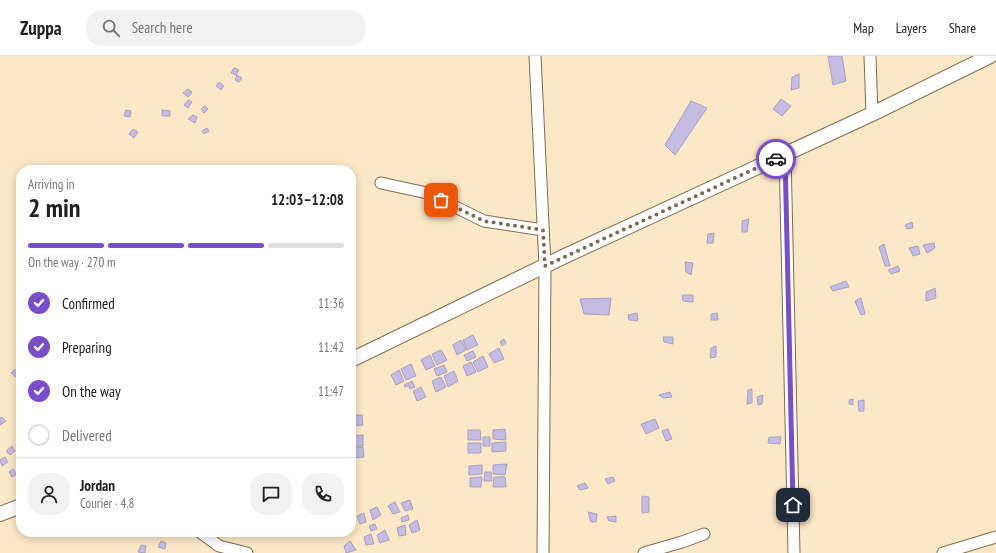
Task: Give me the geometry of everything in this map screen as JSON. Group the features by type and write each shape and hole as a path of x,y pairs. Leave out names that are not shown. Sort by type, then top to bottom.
{"main road":[{"path":"356,358 545,266 872,114 990,56"},
{"path":"0,514 16,508"}],"street":[{"path":"536,56 545,266 543,553"},
{"path":"870,56 872,114"},
{"path":"785,154 794,553"},
{"path":"381,184 427,193 484,221 543,230"},
{"path":"644,553 704,534"},
{"path":"207,537 219,546 247,553"},
{"path":"943,553 996,537"}],"building":[{"path":"828,56 842,56 846,81 833,85"},
{"path":"234,68 239,70 236,75 231,73"},
{"path":"799,74 799,88 791,90 792,77"},
{"path":"237,75 242,78 239,82 235,80"},
{"path":"219,82 224,86 221,90 216,86"},
{"path":"188,89 192,92 188,97 183,93"},
{"path":"781,99 791,106 782,116 773,109"},
{"path":"188,100 192,102 188,108 184,105"},
{"path":"691,101 707,108 675,155 665,145"},
{"path":"205,106 208,109 204,113 201,109"},
{"path":"126,110 131,111 130,117 124,116"},
{"path":"162,110 170,111 170,116 162,116"},
{"path":"193,115 197,117 195,123 188,119"},
{"path":"207,128 209,131 204,134 202,131"},
{"path":"133,129 138,132 134,138 129,134"},
{"path":"749,219 747,232 742,232 742,221"},
{"path":"912,222 913,228 907,229 905,225"},
{"path":"714,233 713,243 707,243 708,234"},
{"path":"934,243 935,248 927,253 923,245"},
{"path":"884,244 890,266 885,266 879,247"},
{"path":"918,246 920,254 913,256 909,248"},
{"path":"685,262 693,263 691,275 686,272"},
{"path":"898,266 900,271 891,274 888,270"},
{"path":"846,281 849,287 833,291 830,287"},
{"path":"935,288 936,298 926,301 926,292"},
{"path":"682,295 693,295 693,302 683,301"},
{"path":"611,298 609,315 584,314 580,299"},
{"path":"861,298 865,314 861,315 855,301"},
{"path":"637,313 638,321 629,320 628,315"},
{"path":"717,313 718,320 711,320 711,314"},
{"path":"473,335 478,345 467,350 463,340"},
{"path":"663,337 673,337 673,344 664,342"},
{"path":"504,339 506,343 502,346 500,342"},
{"path":"461,340 466,350 457,355 453,345"},
{"path":"716,346 716,357 710,358 711,348"},
{"path":"499,348 504,359 494,363 489,354"},
{"path":"441,350 447,360 437,365 432,354"},
{"path":"473,351 476,357 467,361 464,355"},
{"path":"430,355 435,366 426,370 421,360"},
{"path":"483,356 488,367 478,372 473,362"},
{"path":"471,362 476,372 467,376 463,366"},
{"path":"411,364 416,376 406,380 401,369"},
{"path":"444,365 447,372 437,376 434,369"},
{"path":"15,369 16,377 11,373"},
{"path":"399,370 404,381 396,385 391,375"},
{"path":"454,371 458,381 448,387 444,376"},
{"path":"441,377 446,387 436,392 432,381"},
{"path":"412,381 415,387 410,389 409,386 405,387 404,385"},
{"path":"421,387 426,397 417,401 413,391"},
{"path":"752,389 752,403 747,404 748,390"},
{"path":"670,392 672,397 663,398 659,395"},
{"path":"763,395 762,404 758,405 757,397"},
{"path":"853,399 853,405 849,404 849,400"},
{"path":"864,400 864,411 859,411 858,401"},
{"path":"356,415 362,415 363,425 356,426"},
{"path":"2,417 6,421 0,425 0,418"},
{"path":"655,419 659,428 646,434 641,424"},
{"path":"505,429 506,440 493,439 493,430"},
{"path":"668,429 672,439 666,441 662,431"},
{"path":"468,430 480,430 481,440 468,440"},
{"path":"363,435 363,446 356,446 356,436"},
{"path":"483,437 490,437 490,446 483,446"},
{"path":"769,437 781,437 780,444 768,443"},
{"path":"506,442 506,451 492,452 492,443"},
{"path":"468,443 481,443 481,453 468,453"},
{"path":"12,446 15,451 10,455 6,451"},
{"path":"363,447 364,457 356,458 356,448"},
{"path":"5,457 8,462 2,466 0,460"},
{"path":"507,464 505,475 493,474 493,465"},
{"path":"482,465 482,474 469,475 469,466"},
{"path":"13,469 16,475 12,477 9,472"},
{"path":"485,472 491,472 492,481 484,481"},
{"path":"482,477 481,487 470,487 470,478"},
{"path":"494,477 505,477 506,487 493,487"},
{"path":"613,477 615,481 608,484 605,479"},
{"path":"585,483 588,488 580,490 577,486"},
{"path":"642,496 649,497 649,512 642,513"},
{"path":"410,500 413,509 405,511 401,503"},
{"path":"395,502 400,512 393,514 388,506"},
{"path":"377,507 381,515 373,520 370,510"},
{"path":"588,512 597,514 596,522 591,522"},
{"path":"364,513 366,522 360,524 357,516"},
{"path":"408,515 409,520 402,522 401,518"},
{"path":"616,516 616,522 609,521 607,517"},
{"path":"417,520 420,530 412,533 409,525"},
{"path":"375,524 377,529 371,531 369,526"},
{"path":"405,525 406,535 399,536 397,528"},
{"path":"385,530 389,540 380,543 377,535"},
{"path":"371,534 374,544 366,545 364,537"},
{"path":"161,541 166,543 165,549 158,547"},
{"path":"350,541 356,550 346,553 344,546"},
{"path":"141,545 146,546 145,553 138,552"}],"way so far":[{"path":"441,200 484,221 543,230 545,266 776,159"}],"route":[{"path":"776,159 785,154 793,505"}]}
